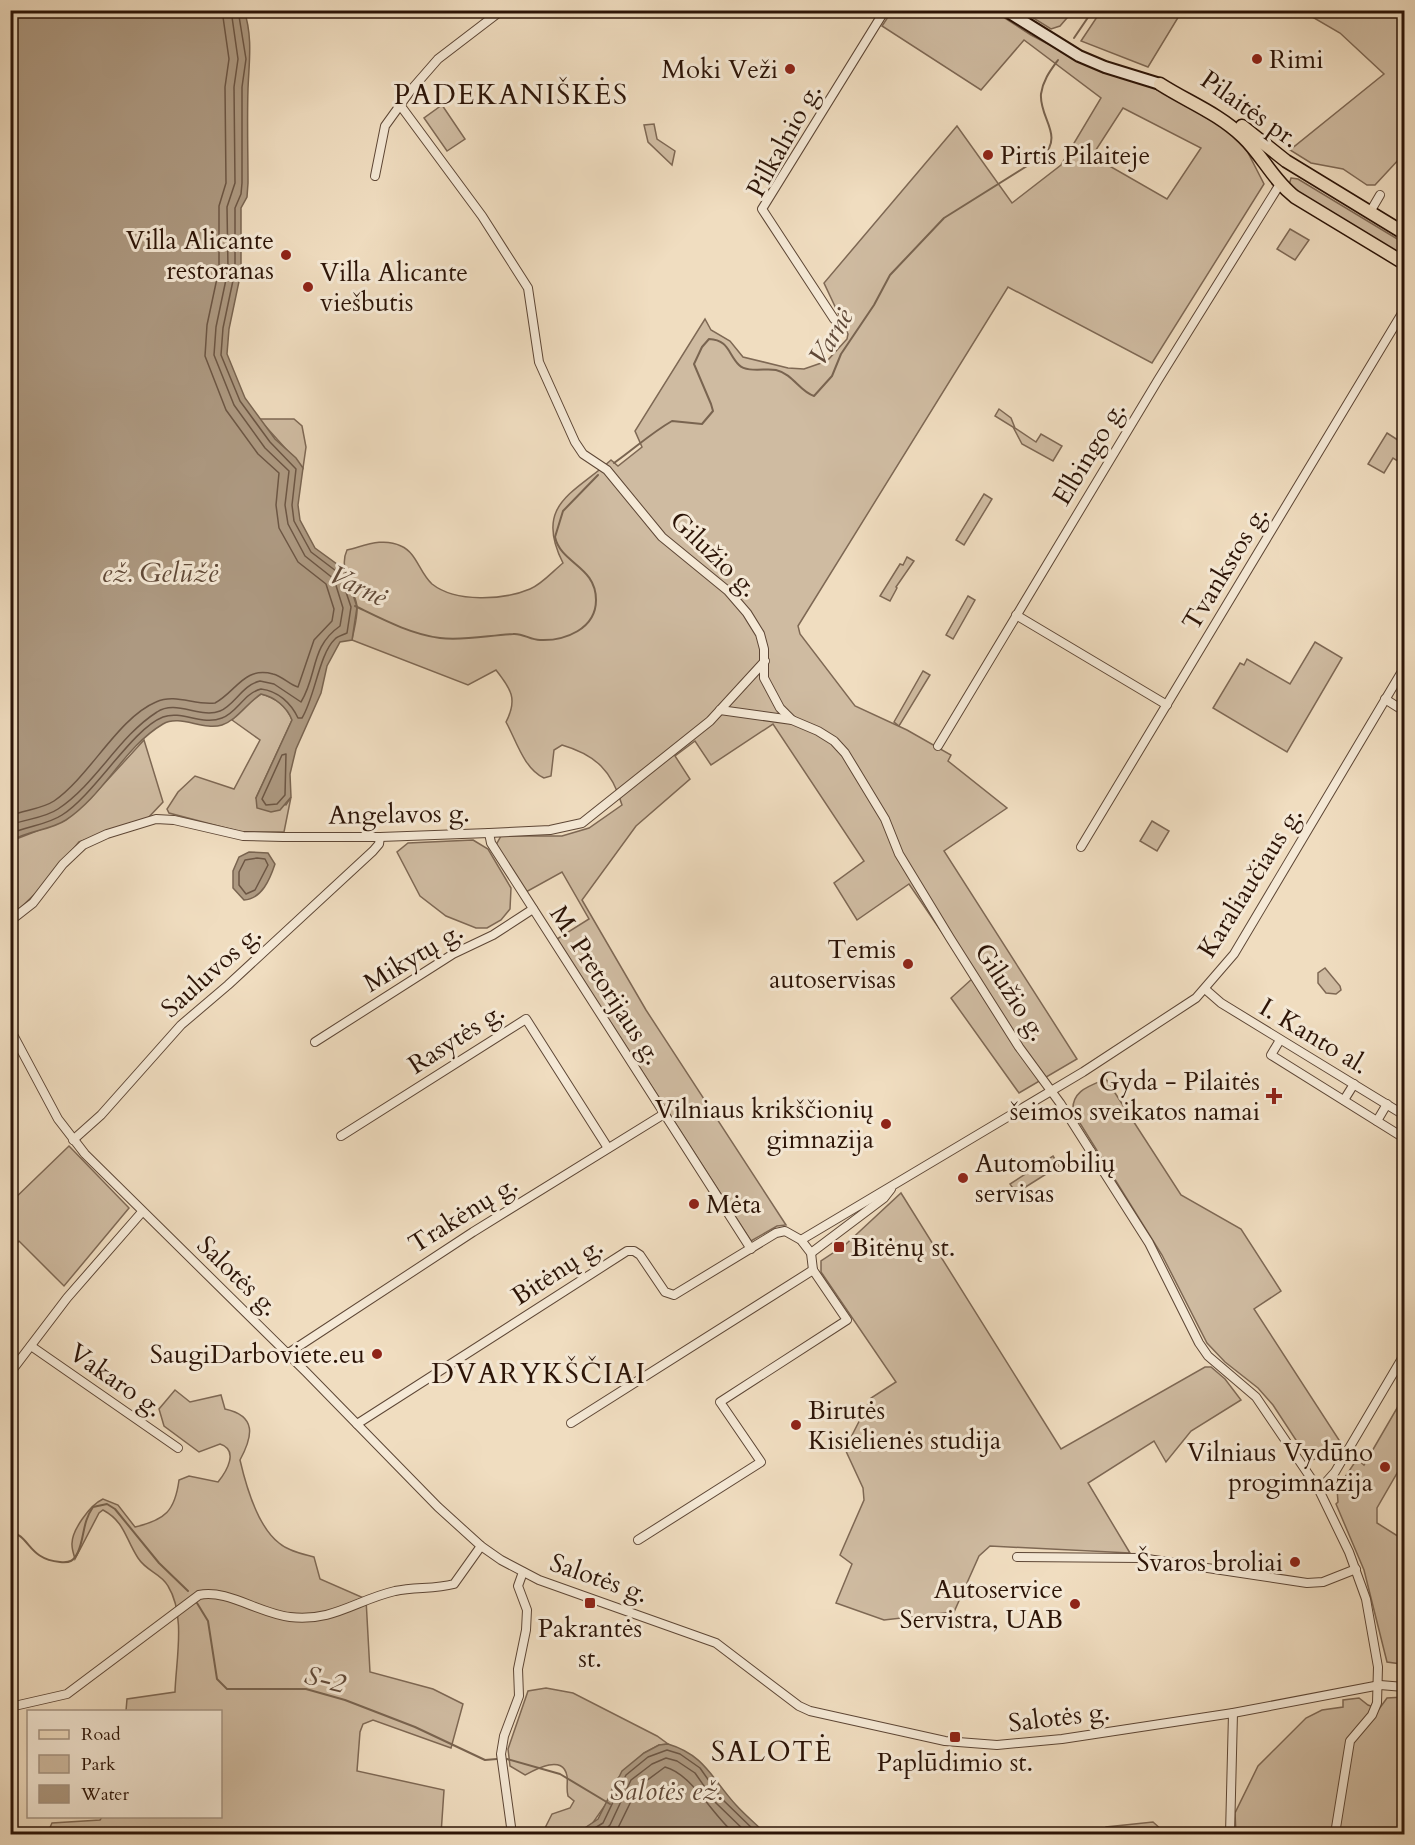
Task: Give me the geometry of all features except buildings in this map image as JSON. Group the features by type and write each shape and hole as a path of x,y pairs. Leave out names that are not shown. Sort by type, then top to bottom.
{"main road":[{"name":"Pilaitės pr.","path":"1005,10 1085,59 1160,84 1178,87 1215,105 1269,149 1312,178 1404,233"},
{"name":"Pilaitės pr.","path":"1160,84 1199,105 1236,130 1256,151 1280,184 1294,196 1404,263"},
{"name":"Pilaitės pr.","path":"1280,184 1289,173 1312,178"}],"street":[{"path":"375,176 385,126 399,105 429,67 502,10"},
{"name":"Pilkalnio g.","path":"834,319 762,209 885,10"},
{"name":"Gilužio g.","path":"399,105 482,216 521,275 531,297 539,362 575,442 583,454 607,470 662,537 728,591 747,612 760,634 765,661 764,678 780,708 792,720 834,741 845,753 885,819 899,854 932,908 1149,1243 1199,1343 1208,1356 1256,1396 1319,1490 1356,1569 1370,1616 1380,1685"},
{"name":"Elbingo g.","path":"938,746 1280,184"},
{"path":"1370,212 1380,195"},
{"name":"Tvankstos g.","path":"1081,847 1404,310"},
{"path":"1016,615 1167,705"},
{"name":"Angelavos g.","path":"10,921 42,892 73,852 107,834 156,819 174,820 243,836 380,837 489,833 550,830 582,823 633,785 720,710 765,661"},
{"name":"Karaliaučiaus g.","path":"1052,1090 1196,998 1205,989 1234,954 1404,668"},
{"path":"1386,699 1404,711"},
{"path":"720,710 792,720"},
{"name":"M. Pretorijaus g.","path":"489,833 491,843 751,1249"},
{"name":"Sauluvos g.","path":"73,1140 101,1115 180,1025 228,986 378,846 380,837"},
{"name":"Mikytų g.","path":"315,1042 453,954 493,935 533,909"},
{"name":"I. Kanto al.","path":"1205,989 1214,999 1404,1115"},
{"name":"Rasytės g.","path":"341,1136 526,1019 608,1148"},
{"name":"Salotės g.","path":"10,1029 48,1103 73,1140 438,1508 481,1546 523,1572 716,1643 799,1706 810,1711 885,1730 945,1741 997,1745 1062,1739 1233,1713 1380,1685 1404,1687"},
{"name":"I. Kanto al.","path":"1280,1040 1271,1054 1404,1138"},
{"path":"1344,1100 1354,1084"},
{"path":"638,1540 761,1462 720,1402 847,1320 813,1270 811,1253 801,1240 1052,1090"},
{"path":"1377,1121 1387,1104"},
{"name":"Trakėnų g.","path":"287,1354 396,1281 664,1114"},
{"path":"811,1253 884,1198 892,1187"},
{"path":"10,1373 67,1298 142,1212"},
{"name":"Bitėnų g.","path":"357,1424 627,1251 640,1255 665,1292 674,1295 781,1231 801,1240"},
{"path":"571,1423 813,1270"},
{"name":"Vakaro g.","path":"31,1346 178,1449"},
{"path":"1319,1490 1335,1472 1404,1355"},
{"path":"10,1707 67,1694 198,1594 222,1593 244,1605 290,1617 326,1617 396,1591 454,1584 481,1546"},
{"path":"1017,1557 1141,1558 1307,1583 1323,1582 1356,1569"},
{"path":"512,1834 501,1754 504,1736 519,1696 518,1669 527,1617 518,1586 523,1572"},
{"path":"1335,1834 1350,1741 1375,1709 1380,1685"},
{"path":"1230,1834 1233,1713"}],"green space":[{"path":"892,11 994,11 1031,35 1090,66 1176,95 1229,131 1245,147 1264,184 1152,363 1008,287 798,626 800,634 855,706 907,730 951,755 948,761 1007,808 944,851 1077,1059 1019,1093 951,998 973,978 909,884 857,920 834,883 864,861 773,724 711,765 695,741 675,756 690,779 636,826 582,900 646,1010 786,1225 777,1226 751,1241 557,939 589,919 562,872 526,892 496,845 501,836 562,836 589,828 622,805 608,774 593,759 562,745 554,750 551,776 544,778 537,774 521,753 506,722 512,707 511,694 496,670 468,685 352,640 357,606 344,564 347,550 387,542 406,549 432,584 454,594 480,598 507,596 534,587 563,563 555,543 553,527 556,513 562,502 611,460 618,466 642,447 635,431 705,319 711,330 730,341 743,357 788,368 804,369 827,361 847,339 848,334 824,283 957,126 1012,203 1061,165 1101,98 1024,40 981,90 882,26","holes":["1123,108 1201,148 1167,199 1092,156"]},
{"path":"1022,11 1073,11 1060,26 1051,29"},
{"path":"1101,11 1182,11 1148,67 1081,41"},
{"path":"1302,11 1404,11 1404,159 1401,157 1375,185 1367,185 1343,169 1311,163 1290,150 1384,74 1340,33"},
{"path":"442,105 465,139 447,151 424,118"},
{"path":"654,124 657,139 675,151 672,165 648,142 644,125"},
{"path":"1291,178 1298,179 1404,243 1404,257 1299,194 1289,185"},
{"path":"1290,229 1309,240 1295,260 1277,249"},
{"path":"999,409 1011,418 1015,428 1036,442 1041,434 1062,446 1053,461 1022,444 1013,427 995,416"},
{"path":"259,419 294,419 302,426 306,447 303,468"},
{"path":"1387,433 1404,444 1404,465 1393,458 1384,473 1368,464"},
{"path":"984,494 992,499 964,545 956,540"},
{"path":"907,557 914,561 896,587 890,601 880,596 900,564 903,565"},
{"path":"968,596 975,600 953,639 946,635"},
{"path":"1315,642 1342,658 1287,752 1213,708 1240,663 1244,665 1247,659 1290,684"},
{"path":"923,671 930,675 899,726 894,722"},
{"path":"261,694 280,703 292,720 256,798 286,805 291,797 284,832 241,832 169,813 167,809 178,792 195,776 234,789 260,740 232,720 247,704"},
{"path":"144,740 163,802 147,819 79,842 39,890 11,917 11,841 65,820 90,799"},
{"path":"1152,821 1169,831 1157,851 1140,841"},
{"path":"473,840 488,849 511,888 510,909 501,920 487,928 476,928 446,916 420,896 397,852 408,843"},
{"path":"1325,968 1340,986 1341,990 1336,994 1326,993 1318,983 1318,973"},
{"path":"1106,1079 1181,1195 1241,1229 1281,1291 1254,1309 1341,1443 1332,1461 1326,1458 1309,1460 1273,1405 1258,1388 1225,1362 1207,1343 1162,1255 1073,1112 1075,1099 1082,1090"},
{"path":"69,1146 129,1208 64,1286 19,1241 11,1250 10,1203"},
{"path":"1053,1156 1059,1166 1016,1193 1010,1184"},
{"path":"901,1193 1061,1449 1205,1367 1211,1367 1225,1379 1241,1400 1191,1431 1166,1462 1154,1441 1088,1483 1130,1553 990,1546 979,1556 954,1612 884,1620 836,1603 852,1564 840,1555 864,1500 863,1488 845,1449 871,1398 896,1382 821,1272 821,1261 845,1245"},
{"path":"175,1390 190,1402 221,1395 225,1409 243,1417 249,1428 248,1443 240,1460 249,1493 264,1527 283,1546 314,1557 320,1579 366,1599 370,1672 433,1689 463,1704 451,1748 373,1720 363,1724 360,1732 357,1771 444,1790 441,1834 136,1832 133,1834 47,1834 52,1823 100,1820 101,1818 222,1818 222,1710 126,1710 127,1699 175,1692 178,1624 174,1598 168,1586 162,1578 142,1563 120,1525 103,1510 99,1513 75,1559 72,1547 75,1533 82,1519 103,1499 118,1505 135,1527 154,1521 167,1512 175,1499 179,1480 189,1476 218,1482 228,1467 230,1456 226,1447 220,1444 199,1452 164,1426 159,1409"},
{"path":"1404,1396 1404,1461 1377,1508 1377,1523 1404,1540 1404,1676 1401,1676 1401,1664 1387,1662 1364,1570 1336,1504 1338,1502 1337,1489 1357,1459 1364,1465"},
{"path":"546,1688 573,1693 657,1736 668,1744 659,1745 644,1753 616,1780 606,1804 592,1824 576,1834 542,1834 552,1814 570,1808 574,1801 568,1796 567,1776 564,1769 555,1764 525,1775 510,1766 508,1749 528,1691"},
{"path":"1404,1697 1404,1834 1236,1834 1235,1813 1258,1766 1306,1718 1322,1710 1343,1707 1343,1700 1359,1698 1379,1709 1387,1698"},
{"path":"1153,1822 1162,1830 1162,1834 1105,1834 1106,1827"}],"water":[{"name":"ež. Gelūžė","path":"11,10 244,10 249,30 250,50 248,183 247,197 241,208 241,272 229,329 227,354 245,398 275,439 296,458 303,468 298,505 300,520 315,548 345,570 357,607 352,640 340,642 327,666 321,693 296,749 290,774 291,797 280,810 271,812 257,808 256,798 292,720 280,703 261,694 222,725 207,726 177,721 163,724 137,745 79,810 59,824 11,841"},
{"path":"249,852 268,853 275,864 268,882 260,892 244,900 233,888 233,871 239,857"},
{"name":"Salotės ež.","path":"668,1744 681,1749 699,1761 736,1805 766,1834 576,1834 598,1819 622,1771 644,1753 659,1745"}],"waterway":[{"name":"Varnė","path":"1074,38 1093,10"},
{"name":"Varnė","path":"614,463 672,421 702,424 713,411 694,364 702,347 709,339 721,342 742,367 782,372 814,396 832,376 841,354 874,305 890,275 944,218 1043,156 1049,148 1051,133 1043,111 1041,94 1045,80 1058,60"},
{"name":"Varnė","path":"355,606 407,630 440,638 517,634 536,640 550,640 577,631 585,626 595,610 594,589 585,572 564,553 555,537 563,511 598,475"},
{"name":"S-2","path":"10,1531 22,1538 42,1557 69,1562 78,1552 87,1519 93,1507 107,1504 115,1509 159,1563 188,1591"},
{"name":"S-2","path":"197,1603 208,1621 217,1679 227,1689 306,1689 345,1700 415,1727 485,1760 497,1759"},
{"name":"S-2","path":"507,1759 560,1774 610,1804"}],"place":[{"name":"Rimi","path":"1257,59"},
{"name":"Moki Veži","path":"790,69"},
{"name":"Pirtis Pilaiteje","path":"988,155"},
{"name":"Villa Alicante restoranas","path":"286,255"},
{"name":"Villa Alicante viešbutis","path":"308,287"},
{"name":"Temis autoservisas","path":"908,964"},
{"name":"Gyda - Pilaitės šeimos sveikatos namai","path":"1274,1096"},
{"name":"Vilniaus krikščionių gimnazija","path":"886,1124"},
{"name":"Automobilių servisas","path":"963,1178"},
{"name":"Mėta","path":"694,1204"},
{"name":"Bitėnų st.","path":"839,1247"},
{"name":"SaugiDarboviete.eu","path":"377,1354"},
{"name":"Birutės Kisielienės studija","path":"796,1425"},
{"name":"Vilniaus Vydūno progimnazija","path":"1385,1467"},
{"name":"Švaros broliai","path":"1295,1562"},
{"name":"Pakrantės st.","path":"590,1603"},
{"name":"Autoservice Servistra, UAB","path":"1075,1604"},
{"name":"Paplūdimio st.","path":"955,1737"}],"district":[{"name":"PADEKANIŠKĖS","path":"511,95"},
{"name":"DVARYKŠČIAI","path":"539,1374"},
{"name":"SALOTĖ","path":"772,1752"}]}
